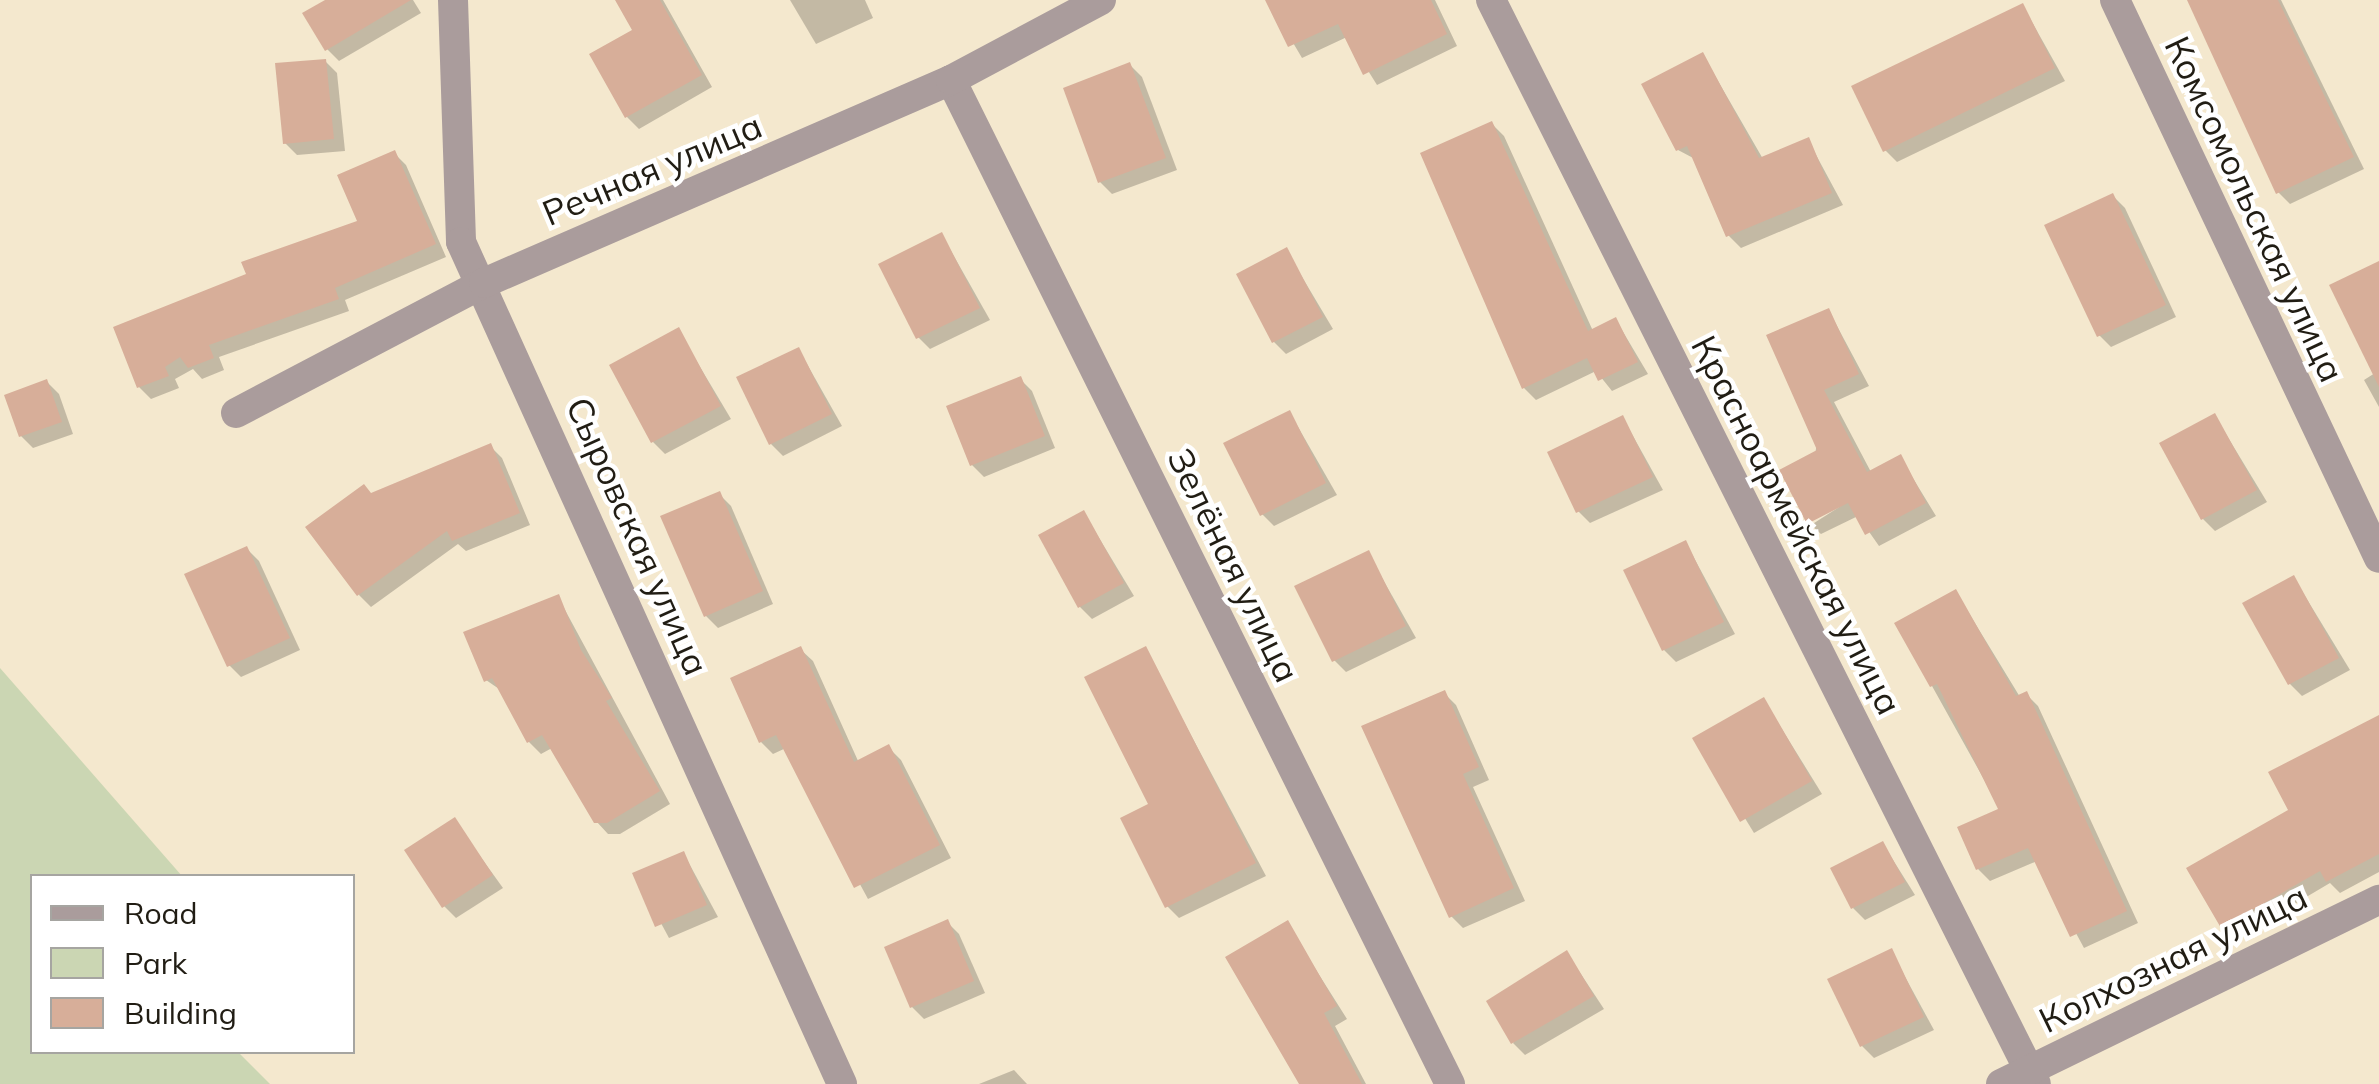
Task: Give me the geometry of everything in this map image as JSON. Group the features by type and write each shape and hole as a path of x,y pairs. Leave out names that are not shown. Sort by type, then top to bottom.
{"street":[{"name":"Сыровская улица","path":"454,0 460,242 484,282 842,1084"},
{"name":"Речная улица","path":"236,413 484,282 951,80 1101,0"},
{"name":"Красноармейская улица","path":"1491,0 2032,1077"},
{"name":"Комсомольская улица","path":"2115,0 2379,558"},
{"name":"Зелёная улица","path":"951,80 1450,1084"},
{"name":"Колхозная улица","path":"2000,1084 2032,1077 2379,900"}],"green space":[{"path":"0,668 180,874 30,874 30,1054 240,1054 270,1084 0,1084"}],"building":[{"path":"325,0 411,0 325,51 302,13"},
{"path":"615,0 660,0 702,75 625,118 589,54 632,30"},
{"path":"1265,0 1431,0 1447,34 1363,75 1338,24 1288,47"},
{"path":"2187,0 2278,0 2354,157 2276,194"},
{"path":"2023,3 2055,68 1883,152 1851,86"},
{"path":"1703,52 1759,158 1809,137 1832,193 1726,237 1687,146 1676,151 1641,84"},
{"path":"326,59 334,139 283,144 275,63"},
{"path":"1130,62 1166,158 1098,183 1063,88"},
{"path":"1492,121 1588,331 1616,317 1638,362 1598,381 1587,358 1522,389 1420,153"},
{"path":"395,150 436,244 335,288 339,299 209,345 214,358 188,368 180,357 165,367 169,376 137,388 113,327 246,274 241,262 357,221 337,175"},
{"path":"2113,193 2166,305 2097,337 2044,225"},
{"path":"942,232 980,308 916,339 878,264"},
{"path":"1287,247 1323,317 1272,343 1236,274"},
{"path":"2379,261 2379,387 2329,285"},
{"path":"1829,308 1859,374 1824,390 1867,472 1901,454 1926,503 1865,535 1848,503 1807,524 1779,470 1817,450 1766,335"},
{"path":"679,327 721,406 651,443 609,365"},
{"path":"799,347 832,414 769,445 736,377"},
{"path":"1021,376 1045,436 970,466 946,406"},
{"path":"47,379 62,422 19,437 4,395"},
{"path":"1290,410 1326,483 1260,516 1223,443"},
{"path":"2215,413 2257,490 2201,520 2159,443"},
{"path":"1623,415 1653,477 1576,513 1547,452"},
{"path":"491,443 520,513 452,541 447,531 357,596 305,527 364,484 371,493"},
{"path":"720,491 763,591 704,617 660,516"},
{"path":"1084,510 1124,583 1078,608 1038,535"},
{"path":"1686,540 1724,622 1662,651 1623,570"},
{"path":"247,546 290,638 227,667 184,574"},
{"path":"1369,550 1406,626 1332,662 1294,586"},
{"path":"2294,575 2339,658 2288,685 2242,603"},
{"path":"1956,589 2016,696 2027,691 2127,911 2070,937 2028,848 1976,870 1957,827 1998,809 1937,684 1930,687 1894,623"},
{"path":"559,594 581,650 612,698 606,701 660,791 607,823 594,823 542,735 527,743 492,678 484,682 463,632"},
{"path":"801,646 854,762 889,744 940,845 854,888 776,735 759,743 730,678"},
{"path":"1146,646 1256,863 1165,908 1120,818 1148,804 1084,677"},
{"path":"1445,690 1479,767 1463,774 1514,888 1449,918 1361,726"},
{"path":"1764,697 1812,781 1740,822 1692,738"},
{"path":"2379,715 2379,854 2326,882 2320,871 2221,928 2186,868 2288,810 2268,772"},
{"path":"455,817 493,875 442,908 404,850"},
{"path":"1883,841 1905,882 1851,909 1830,868"},
{"path":"684,851 707,905 655,927 632,873"},
{"path":"948,919 974,981 910,1008 884,947"},
{"path":"1288,920 1337,1006 1324,1013 1362,1084 1299,1084 1225,957"},
{"path":"1892,948 1924,1017 1860,1047 1827,979"},
{"path":"1567,950 1594,996 1511,1044 1486,1001"}]}
